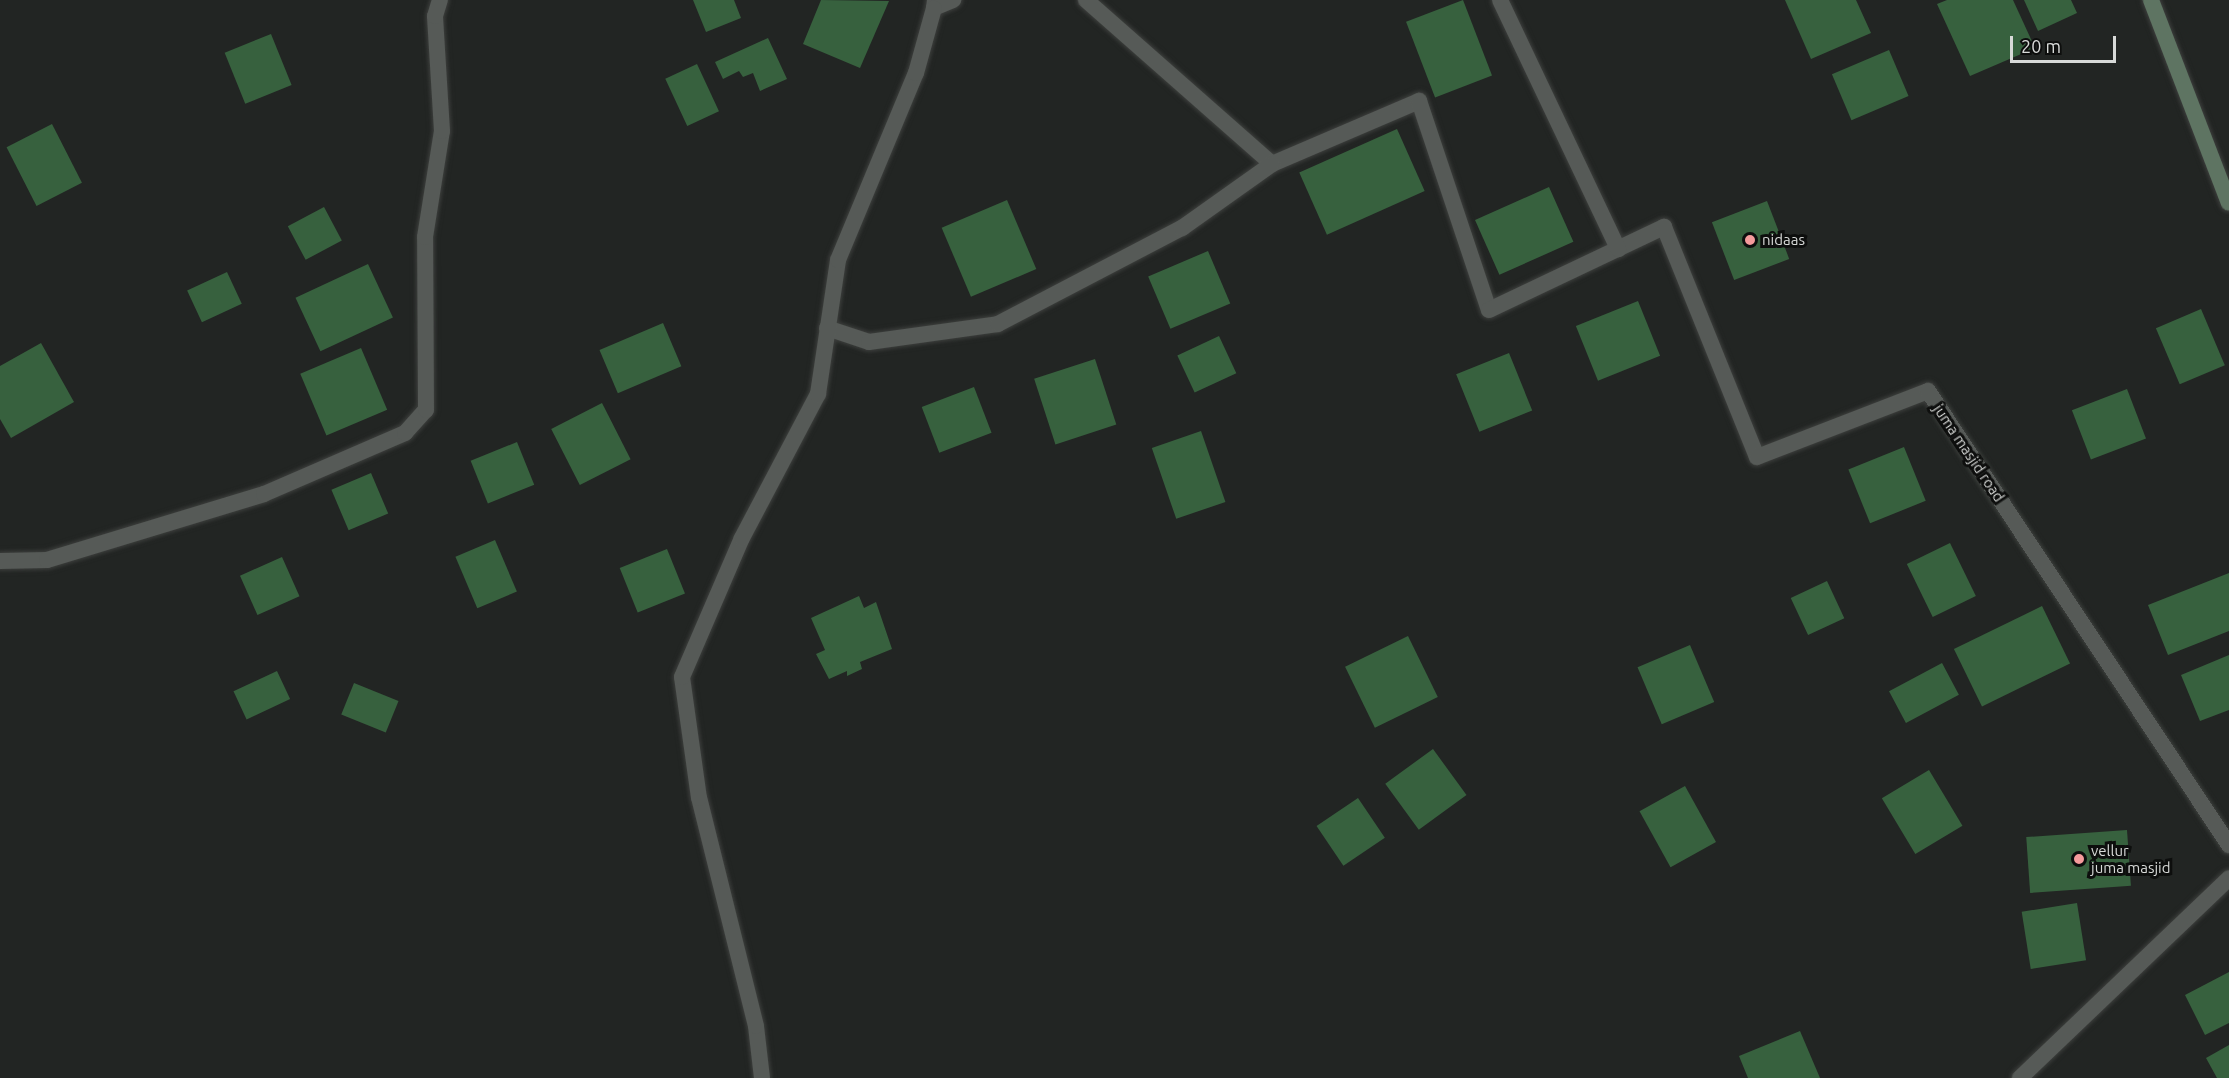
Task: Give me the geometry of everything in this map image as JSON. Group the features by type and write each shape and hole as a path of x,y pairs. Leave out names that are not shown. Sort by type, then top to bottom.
{"main road":[{"path":"2151,0 2229,203"}],"street":[{"path":"0,561 47,560 264,494 405,433 426,410 424,237 442,131 435,16 440,0"},
{"path":"762,1078 756,1026 699,798 682,677 742,538 818,394 838,260 916,73 934,4 953,0"},
{"path":"1086,0 1272,164"},
{"path":"827,328 869,342 998,324 1182,228 1272,164 1419,101 1489,310 1618,249 1500,0"},
{"name":"juma masjid road","path":"1618,249 1664,227 1757,457 1928,391 2229,844"},
{"path":"2020,1078 2229,878"}],"building":[{"path":"693,0 734,0 741,18 706,32"},
{"path":"821,0 889,1 860,68 803,44"},
{"path":"1463,0 1492,76 1435,97 1406,22"},
{"path":"1785,0 1856,0 1871,33 1811,59"},
{"path":"1947,0 2013,0 2035,48 1970,76 1937,4"},
{"path":"2024,0 2071,0 2077,13 2038,31"},
{"path":"271,34 292,85 245,104 225,53"},
{"path":"768,38 787,79 760,91 753,73 743,77 739,71 723,79 715,62"},
{"path":"1889,50 1909,96 1851,120 1832,74"},
{"path":"697,64 719,111 687,126 665,79"},
{"path":"52,124 82,183 37,206 7,147"},
{"path":"1397,129 1425,191 1327,235 1299,173"},
{"path":"1549,187 1573,242 1499,275 1475,220"},
{"path":"1007,200 1036,269 971,297 942,228"},
{"name":"nidaas","path":"1767,201 1789,259 1734,280 1712,222"},
{"path":"324,207 342,241 306,260 288,226"},
{"path":"1208,251 1230,303 1170,329 1148,276"},
{"path":"368,264 393,317 320,351 295,298"},
{"path":"227,272 242,304 202,322 187,291"},
{"path":"1638,301 1660,356 1598,381 1576,326"},
{"path":"2201,309 2225,365 2180,384 2156,328"},
{"path":"663,323 681,366 618,393 599,350"},
{"path":"1219,336 1236,373 1195,393 1177,355"},
{"path":"41,343 74,402 11,438 0,419 0,366"},
{"path":"361,348 387,410 326,435 300,374"},
{"path":"1509,353 1532,410 1479,432 1456,374"},
{"path":"1095,359 1116,425 1055,444 1034,379"},
{"path":"974,387 992,433 939,453 922,407"},
{"path":"2127,389 2146,438 2091,460 2072,410"},
{"path":"602,403 631,459 580,485 551,429"},
{"path":"1201,431 1225,502 1176,519 1152,448"},
{"path":"517,442 534,485 488,503 471,461"},
{"path":"1904,447 1926,501 1870,523 1848,469"},
{"path":"371,473 388,514 349,530 331,490"},
{"path":"495,540 517,592 477,608 455,557"},
{"path":"1950,543 1976,596 1933,617 1907,564"},
{"path":"667,549 685,594 638,613 620,568"},
{"path":"282,557 299,596 257,615 240,576"},
{"path":"2229,573 2229,631 2168,655 2148,605"},
{"path":"1827,581 1844,618 1808,635 1791,598"},
{"path":"859,596 864,608 876,602 892,649 860,662 862,669 847,676 847,671 829,679 816,654 825,650 811,618"},
{"path":"2042,606 2070,664 1982,706 1954,649"},
{"path":"1408,636 1438,697 1375,728 1345,667"},
{"path":"1690,645 1714,702 1662,724 1638,667"},
{"path":"2229,655 2229,710 2200,721 2181,675"},
{"path":"1942,663 1959,695 1906,723 1889,691"},
{"path":"277,671 290,699 247,719 233,691"},
{"path":"354,683 399,701 386,733 341,715"},
{"path":"1433,749 1467,795 1419,830 1385,784"},
{"path":"1929,770 1962,826 1915,854 1882,798"},
{"path":"1685,786 1716,842 1671,867 1640,811"},
{"path":"1358,798 1385,838 1343,866 1317,826"},
{"name":"vellur juma masjid","path":"2127,830 2131,886 2030,893 2026,837"},
{"path":"2077,903 2086,960 2031,969 2022,912"},
{"path":"2229,972 2229,1023 2205,1035 2185,995"},
{"path":"1800,1031 1820,1078 1748,1078 1739,1056"},
{"path":"2229,1045 2229,1078 2217,1078 2206,1058"}],"place":[{"name":"nidaas","path":"1750,240"},
{"name":"vellur juma masjid","path":"2079,859"}]}
